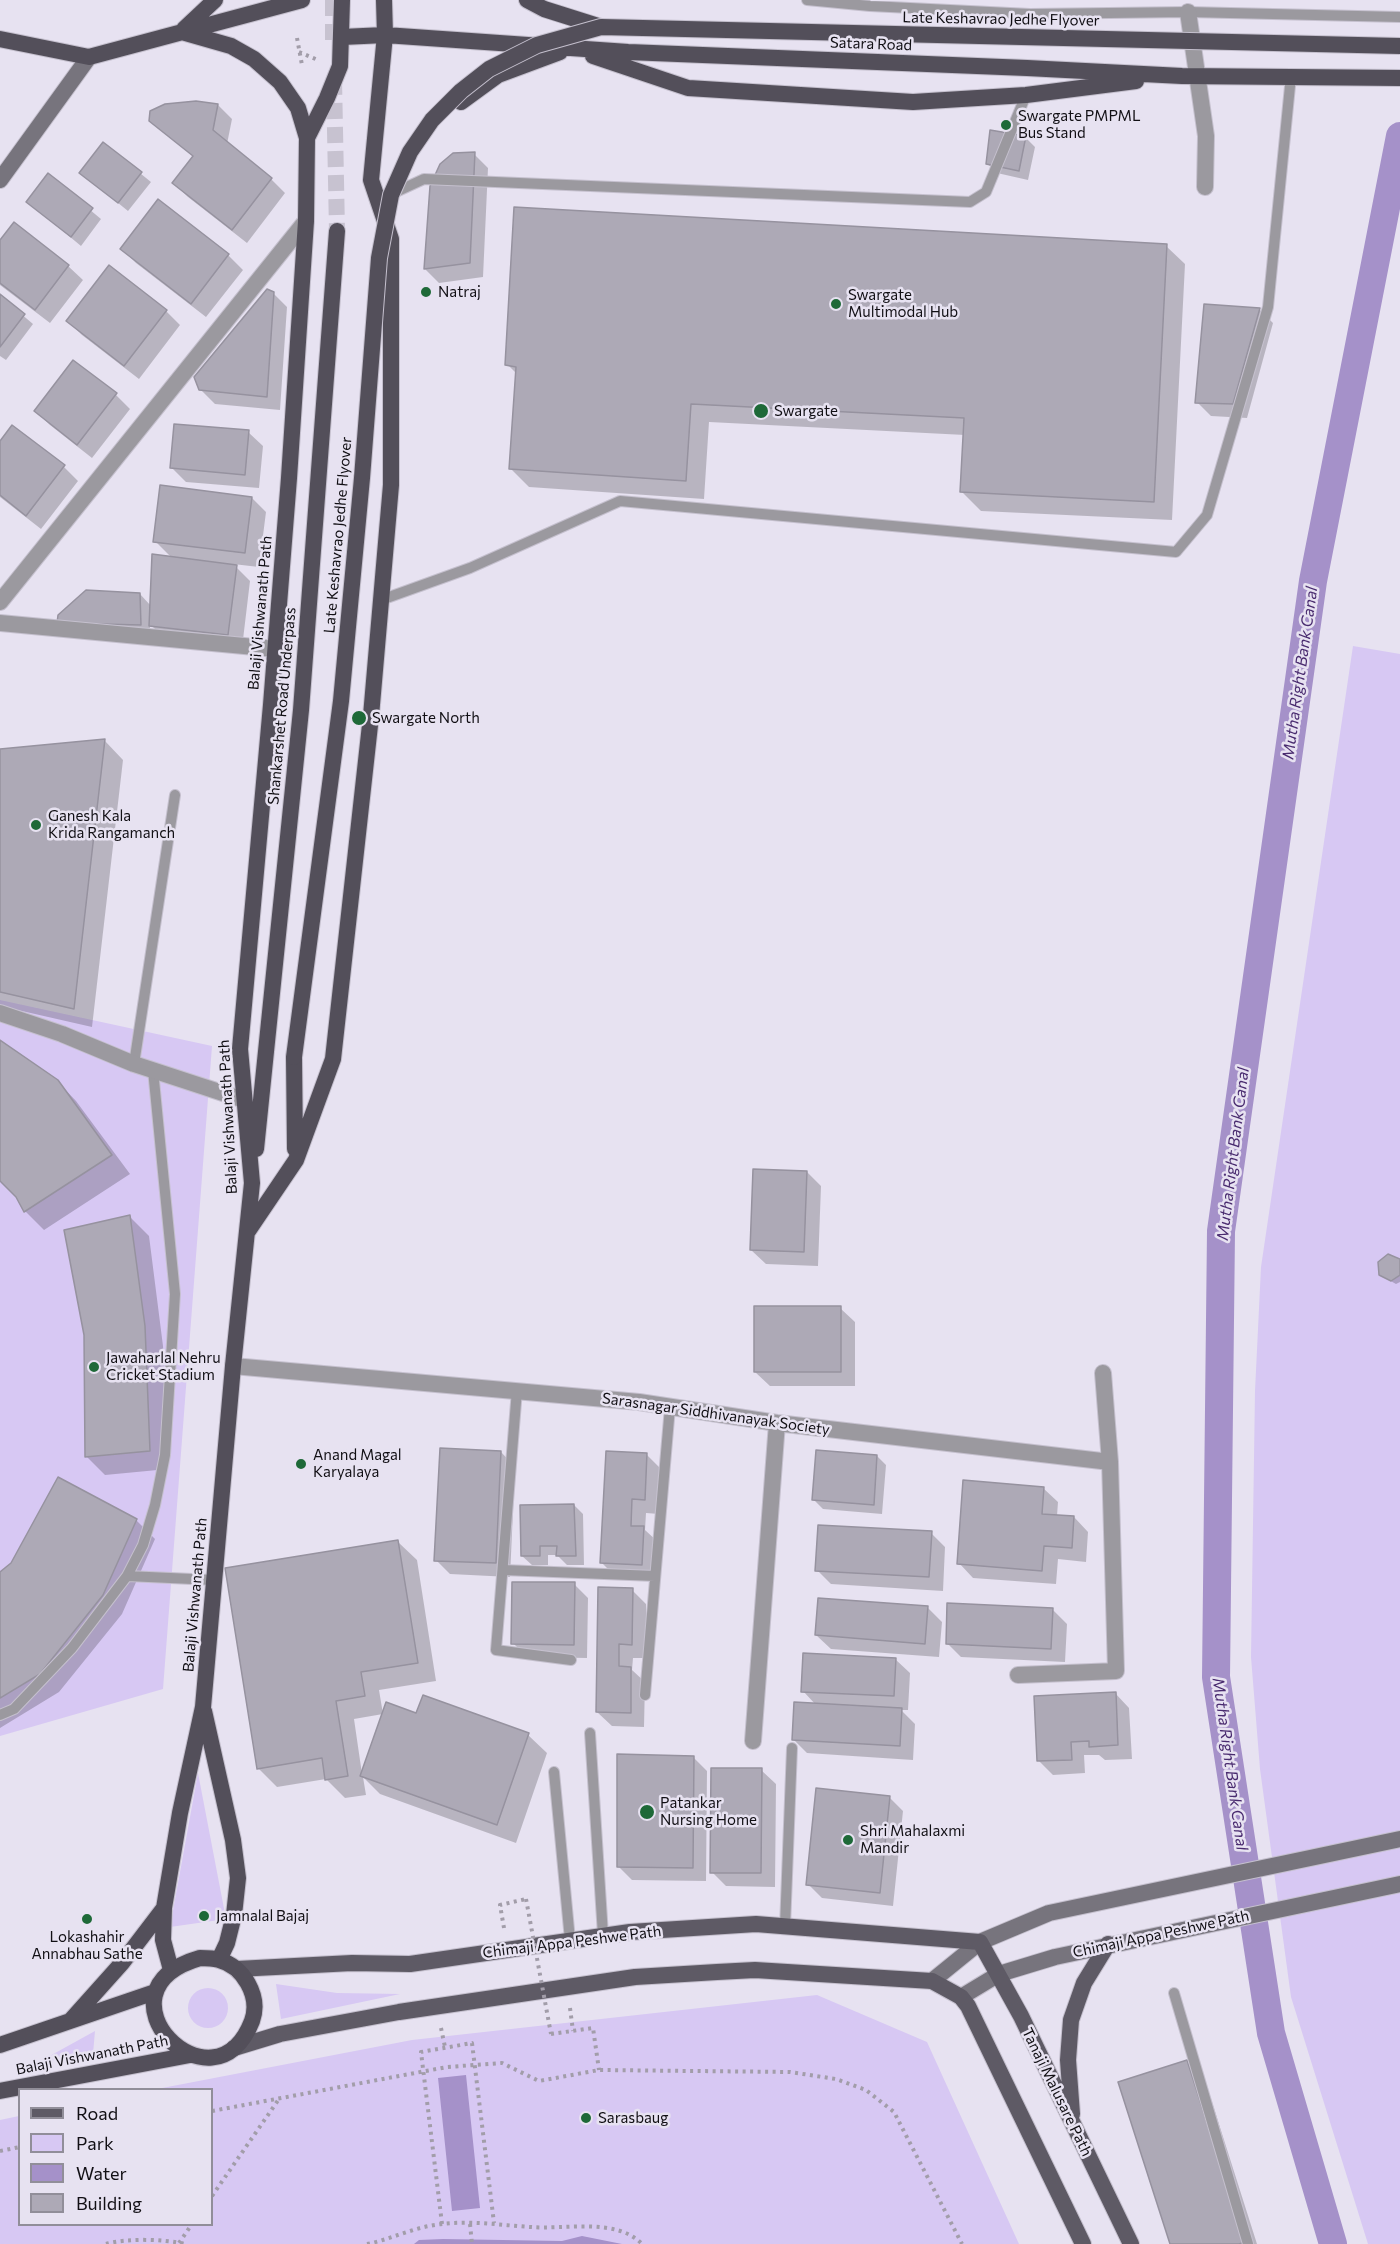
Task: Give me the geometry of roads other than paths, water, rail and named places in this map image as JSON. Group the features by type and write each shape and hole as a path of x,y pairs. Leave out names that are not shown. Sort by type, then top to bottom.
{"highway":[{"path":"182,32 215,0"},
{"path":"0,39 89,57 302,0"},
{"name":"Balaji Vishwanath Path","path":"171,1970 163,1940 164,1908 180,1813 203,1707 233,1366 252,1183 240,1049 276,649 306,221 307,138 340,66 342,0"},
{"name":"Balaji Vishwanath Path","path":"246,1234 296,1160 333,1059 371,716 391,485 391,239 371,180 385,35 384,0"},
{"name":"Late Keshavrao Jedhe Flyover","path":"527,0 544,9 602,27 1400,46"},
{"name":"Late Keshavrao Jedhe Flyover","path":"296,1160 294,1057 340,701 362,478 379,258 391,195 410,152 432,120 461,91 489,69 537,45 602,27"},
{"path":"182,32 231,46 254,59 280,82 298,108 307,138"},
{"name":"Satara Road","path":"342,37 385,35 572,49 1189,76 1400,78"},
{"path":"391,239 398,191 408,168 426,138 467,96 498,75 535,60 572,49 688,88 913,102 1026,95 1189,76"},
{"name":"Shankarshet Road Underpass","path":"252,1183 301,710 337,231"},
{"name":"Balaji Vishwanath Path","path":"203,1707 234,1840 238,1878 234,1915 227,1943 219,1960"},
{"path":"68,2022 122,1963 164,1908"},
{"path":"156,1992 171,1970 182,1963 200,1958 219,1960 237,1968 248,1982 254,2000 253,2018 246,2034 234,2048"},
{"name":"Balaji Vishwanath Path","path":"0,2045 156,1992 157,2021 165,2036 177,2048 190,2055"},
{"name":"Balaji Vishwanath Path","path":"0,2091 190,2055 213,2056 234,2048"}],"main road":[{"path":"0,180 89,57"},
{"name":"Chimaji Appa Peshwe Path","path":"932,1981 980,1942 1049,1913 1400,1839"},
{"name":"Chimaji Appa Peshwe Path","path":"961,1997 999,1974 1055,1957 1400,1884"},
{"name":"Chimaji Appa Peshwe Path","path":"237,1968 352,1963 410,1964 603,1935 756,1924 980,1942"},
{"name":"Tanaji Malusare Path","path":"980,1942 999,1974 1131,2244"},
{"path":"1074,2126 1068,2060 1071,2020 1084,1983 1108,1944"},
{"path":"234,2048 280,2034 399,2012 635,1977 755,1970 932,1981 961,1997 973,2016 1083,2244"}],"street":[{"path":"1188,12 1189,76 1206,136 1205,187"},
{"path":"0,602 306,221"},
{"path":"0,623 276,649"},
{"path":"0,1013 62,1034 153,1071 244,1100"},
{"name":"Sarasnagar Siddhivanayak Society","path":"233,1366 517,1390 1110,1462"},
{"path":"1018,1676 1116,1671 1110,1462 1102,1373"},
{"path":"753,1741 777,1423"}],"lane":[{"path":"807,0 870,6 1030,14 1188,12 1400,17"},
{"path":"381,600 470,568 620,501 1176,552 1207,514 1268,307 1292,76"},
{"path":"398,191 424,179 970,202 986,192 1026,95"},
{"path":"134,1064 175,795"},
{"path":"0,1715 14,1709 72,1648 127,1576 146,1535 155,1505 165,1455 175,1294 153,1071"},
{"path":"517,1390 496,1650 571,1660"},
{"path":"645,1695 670,1407"},
{"path":"503,1570 655,1576"},
{"path":"127,1576 214,1580"},
{"path":"590,1733 603,1935"},
{"path":"785,1927 792,1748"},
{"path":"554,1772 570,1940"},
{"path":"1174,1993 1248,2244"}],"water":[{"path":"466,2075 480,2208 452,2211 438,2078"},
{"path":"582,2236 622,2244 414,2244 419,2240 443,2239 562,2241"}],"waterway":[{"name":"Mutha Right Bank Canal","path":"1333,2244 1271,2033 1216,1677 1221,1231 1313,581 1400,136"}],"tunnel":[{"path":"333,0 333,47"},
{"path":"334,79 337,231"}],"place":[{"name":"Swargate PMPML Bus Stand","path":"1006,125"},
{"name":"Natraj","path":"426,292"},
{"name":"Swargate Multimodal Hub","path":"836,304"},
{"name":"Swargate","path":"761,411"},
{"name":"Swargate North","path":"359,718"},
{"name":"Ganesh Kala Krida Rangamanch","path":"36,825"},
{"name":"Jawaharlal Nehru Cricket Stadium","path":"94,1367"},
{"name":"Anand Magal Karyalaya","path":"301,1464"},
{"name":"Patankar Nursing Home","path":"647,1812"},
{"name":"Shri Mahalaxmi Mandir","path":"848,1840"},
{"name":"Jamnalal Bajaj","path":"204,1916"},
{"name":"Lokashahir Annabhau Sathe","path":"87,1919"},
{"name":"Sarasbaug","path":"586,2118"}]}
